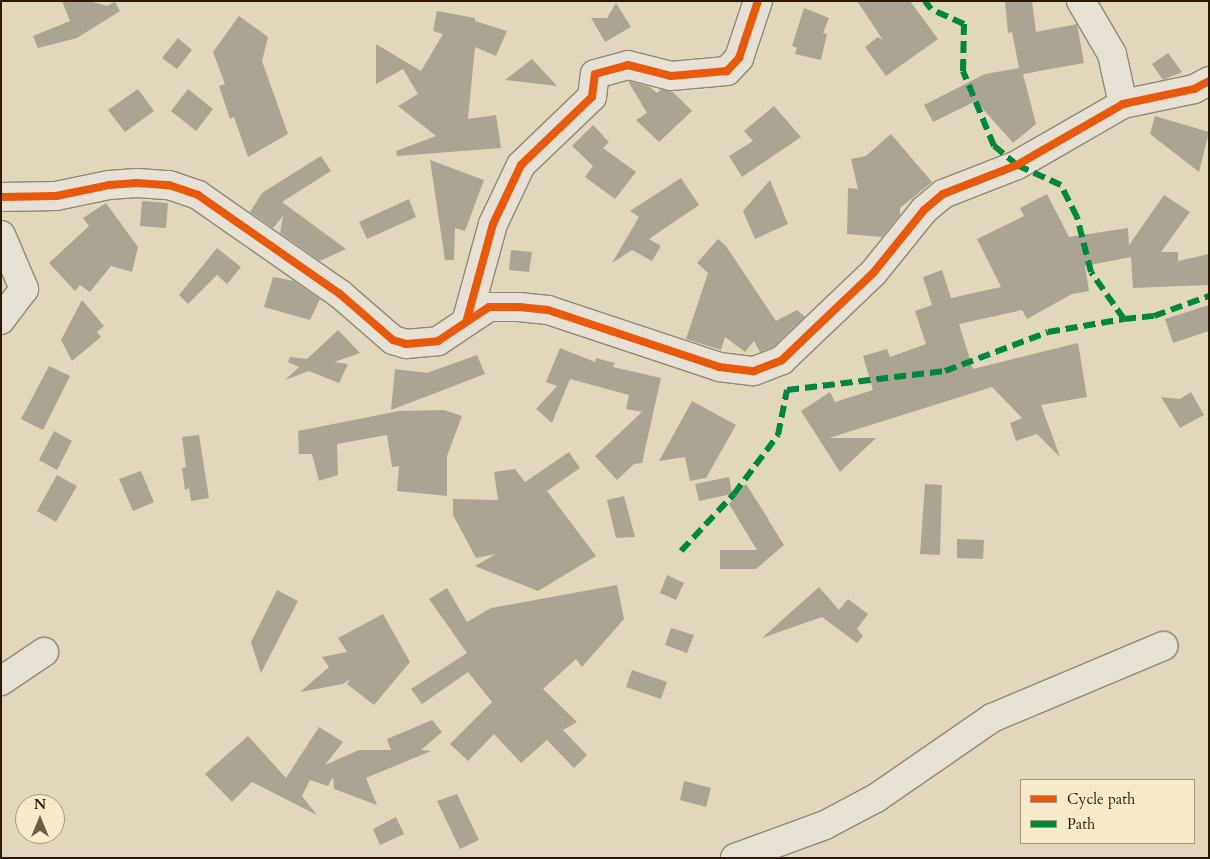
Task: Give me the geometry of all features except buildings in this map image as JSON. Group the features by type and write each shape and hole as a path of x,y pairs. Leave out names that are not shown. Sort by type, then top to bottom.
{"street":[{"path":"468,319 493,224 521,165 592,97 596,74 628,65 671,76 727,71 739,58 758,1"},
{"path":"1081,1 1112,54 1123,104"},
{"path":"1,197 56,196 119,184 169,185 198,196 247,227 340,294 393,340 423,344 438,340 489,307 548,310 719,367 734,371 768,369 782,360 874,272 924,210 943,194 1017,165 1123,104 1194,89 1209,81"},
{"path":"1,235 24,289 1,320"},
{"path":"735,858 825,825 876,798 992,718 1163,646"},
{"path":"1,681 44,652"}],"marked path":[{"path":"681,551 734,494 778,435 787,390 945,371 1048,332 1124,319 1091,272 1077,217 1061,185 1017,165 994,146 963,71 964,24 931,9 925,1"},
{"path":"1124,319 1154,316 1209,296"}],"cycle path":[{"path":"467,319 493,224 521,165 592,97 595,74 628,65 671,76 727,71 739,58 758,1"},
{"path":"1,197 56,196 109,185 137,183 169,185 198,195 340,294 393,340 406,344 438,341 489,307 519,307 548,310 719,367 754,371 782,360 874,272 924,210 943,194 1017,165 1123,104 1194,89 1209,81"}]}
